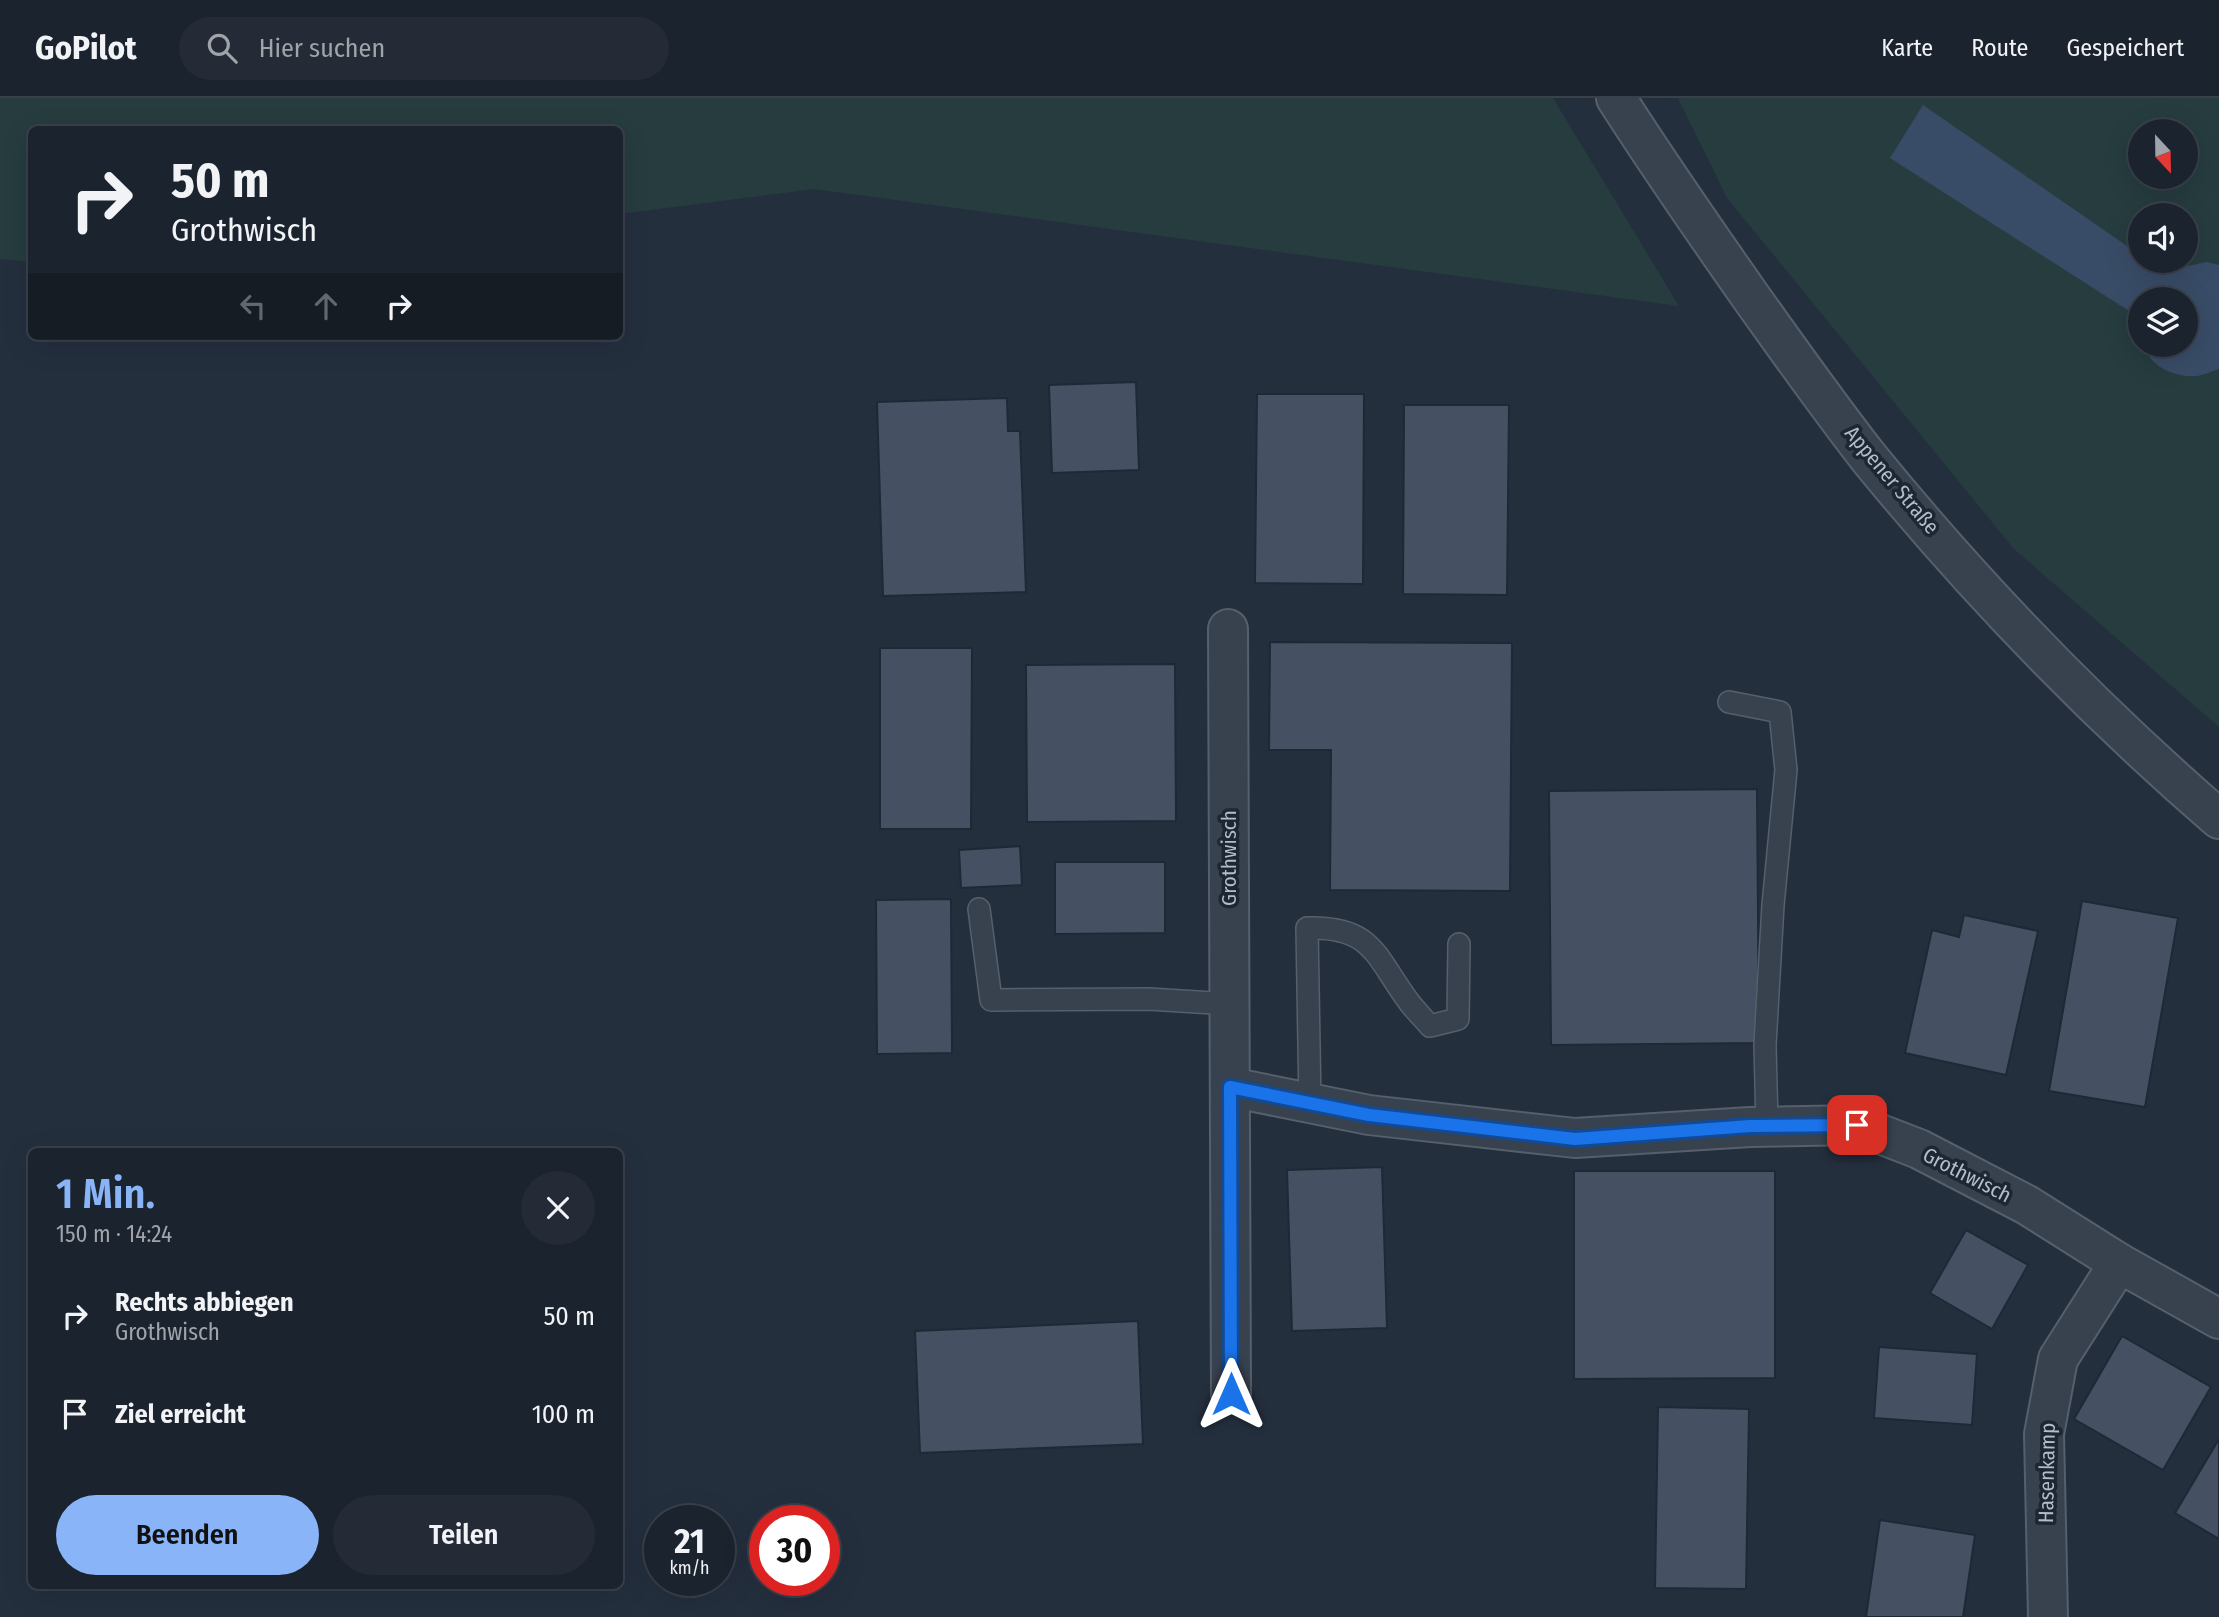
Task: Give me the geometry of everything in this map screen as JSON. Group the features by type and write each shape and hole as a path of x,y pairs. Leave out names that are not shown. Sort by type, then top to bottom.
{"street":[{"name":"Appener Straße","path":"1616,98 1672,186 1869,457 2053,665 2153,762 2219,819"},
{"name":"Grothwisch","path":"1228,629 1231,1394"},
{"name":"Grothwisch","path":"1230,1087 1369,1115 1575,1139 1767,1126 1857,1125 1919,1149 2027,1205 2119,1263"},
{"path":"2119,1263 2219,1319"},
{"name":"Hasenkamp","path":"2048,1617 2044,1434 2058,1359 2119,1263"}],"lane":[{"path":"1729,702 1780,712 1786,770 1773,905 1765,1045 1767,1126"},
{"path":"979,909 991,1000 1149,999 1229,1004"},
{"path":"1310,1104 1307,928 1327,928 1352,933 1371,946 1408,1002 1430,1026 1458,1019 1459,944"}],"green space":[{"path":"0,98 1553,98 1679,306 814,189 623,214 623,126 28,126 28,262 0,259"},
{"path":"1678,98 2219,98 2219,727 2014,549 1727,198"}],"water":[{"path":"1923,105 2128,247 2128,273 2198,273 2198,264 2207,262 2219,265 2219,369 2197,376 2181,375 2165,370 2150,357 2198,357 2198,287 2128,287 2128,310 1890,158"}],"building":[{"path":"1136,382 1139,470 1052,473 1049,385"},
{"path":"1257,394 1364,394 1363,584 1255,583"},
{"path":"1007,398 1008,431 1020,431 1026,592 883,596 877,402"},
{"path":"1404,405 1509,405 1507,595 1403,594"},
{"path":"1270,642 1512,643 1510,891 1330,890 1331,750 1269,750"},
{"path":"880,648 972,648 971,829 880,829"},
{"path":"1175,664 1176,821 1027,822 1026,665"},
{"path":"1757,789 1759,1043 1551,1045 1549,791"},
{"path":"1020,846 1022,885 961,888 959,850"},
{"path":"1055,862 1165,862 1165,933 1055,934"},
{"path":"951,899 952,1053 877,1054 876,900"},
{"path":"2082,901 2178,918 2145,1107 2049,1091"},
{"path":"1964,915 2038,931 2006,1075 1905,1053 1932,930 1959,937"},
{"path":"1382,1167 1387,1328 1292,1331 1287,1170"},
{"path":"1574,1171 1775,1171 1775,1378 1574,1379"},
{"path":"1966,1230 2028,1265 1992,1329 1930,1293"},
{"path":"1138,1321 1143,1444 920,1453 915,1331"},
{"path":"2122,1336 2211,1387 2163,1470 2074,1419"},
{"path":"1879,1347 1977,1354 1972,1425 1874,1418"},
{"path":"1658,1407 1749,1409 1746,1589 1655,1588"},
{"path":"2219,1439 2219,1539 2175,1513"},
{"path":"1880,1520 1975,1535 1963,1617 1866,1617"}],"route":[{"path":"1231,1394 1230,1087 1369,1115 1575,1139 1750,1126 1857,1125"}]}
